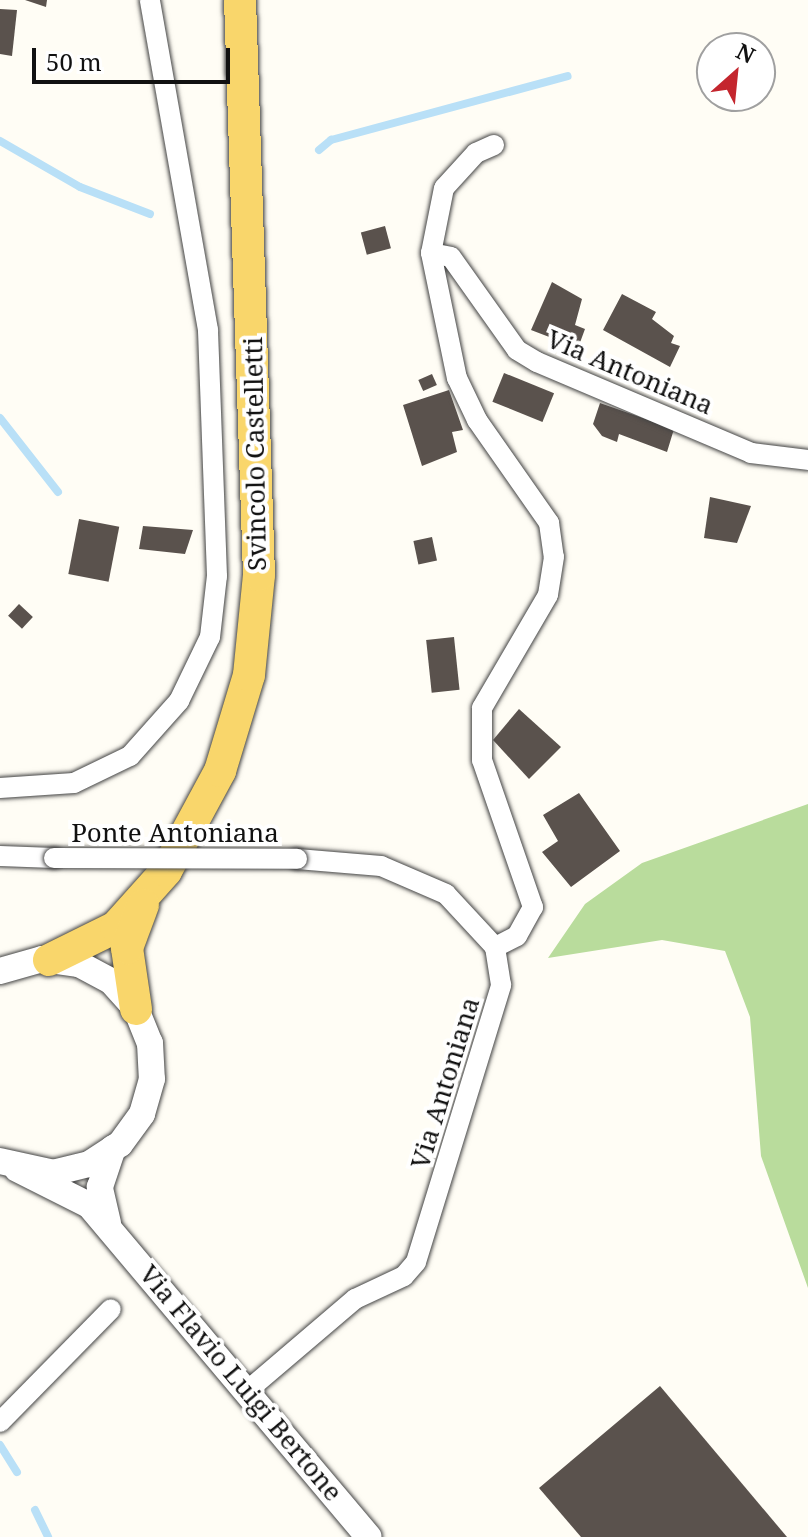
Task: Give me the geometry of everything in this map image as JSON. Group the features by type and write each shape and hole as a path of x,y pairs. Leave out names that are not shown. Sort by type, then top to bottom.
{"main road":[{"name":"Svincolo Castelletti","path":"155,884 220,771 249,675 259,575 250,205 240,0"},
{"path":"49,960 116,927 155,884"},
{"path":"136,1009 127,948 155,884"}],"street":[{"path":"0,788 74,783 130,756 179,701 210,637 217,576 208,330 150,0"},
{"path":"494,145 476,153 444,188 431,253 457,378 549,523 554,557 548,595 482,708 482,760 533,907 517,936 495,947"},
{"name":"Via Antoniana","path":"431,253 451,257 517,350 537,362 751,453 808,460"},
{"name":"Ponte Antoniana","path":"0,856 346,860 418,878 467,913 495,947"},
{"name":"Via Antoniana","path":"247,1391 355,1299 404,1276 416,1262 499,1001 495,947"},
{"path":"0,971 49,960 79,964 111,981 136,1009 150,1043 152,1079 142,1114 113,1148 89,1164 54,1173 9,1165"},
{"name":"Via Flavio Luigi Bertone","path":"112,1230 99,1200 113,1148"},
{"name":"Via Flavio Luigi Bertone","path":"9,1165 62,1186 112,1230 369,1537"},
{"path":"0,1422 111,1309"}],"green space":[{"path":"808,804 808,1288 761,1156 750,1017 725,951 662,940 548,958 585,904 642,863"}],"building":[{"path":"25,0 47,0 46,7"},
{"path":"0,9 17,10 12,56 0,54"},
{"path":"385,226 391,248 367,255 361,232"},
{"path":"552,282 582,299 575,325 585,329 578,348 531,330"},
{"path":"622,294 656,312 652,319 674,336 671,343 680,346 670,367 603,330"},
{"path":"504,373 554,393 542,422 492,402"},
{"path":"432,374 437,385 423,391 418,380"},
{"path":"449,390 463,430 452,432 457,452 422,466 403,405"},
{"path":"600,403 674,429 667,452 619,434 617,442 602,436 593,424"},
{"path":"710,497 751,506 737,543 704,538"},
{"path":"79,519 119,527 109,582 68,574"},
{"path":"143,526 193,530 185,554 139,549"},
{"path":"432,537 437,560 418,564 413,541"},
{"path":"19,604 33,617 22,629 8,616"},
{"path":"454,637 460,690 432,693 426,640"},
{"path":"519,709 561,747 529,779 493,740"},
{"path":"579,793 620,851 571,887 542,852 558,841 543,815"},
{"path":"660,1386 787,1537 581,1537 539,1488"}],"waterway":[{"path":"319,150 331,140 568,76"},
{"path":"0,141 80,187 150,214"},
{"path":"0,418 58,492"},
{"path":"0,1445 17,1472"},
{"path":"35,1510 48,1537"}]}
